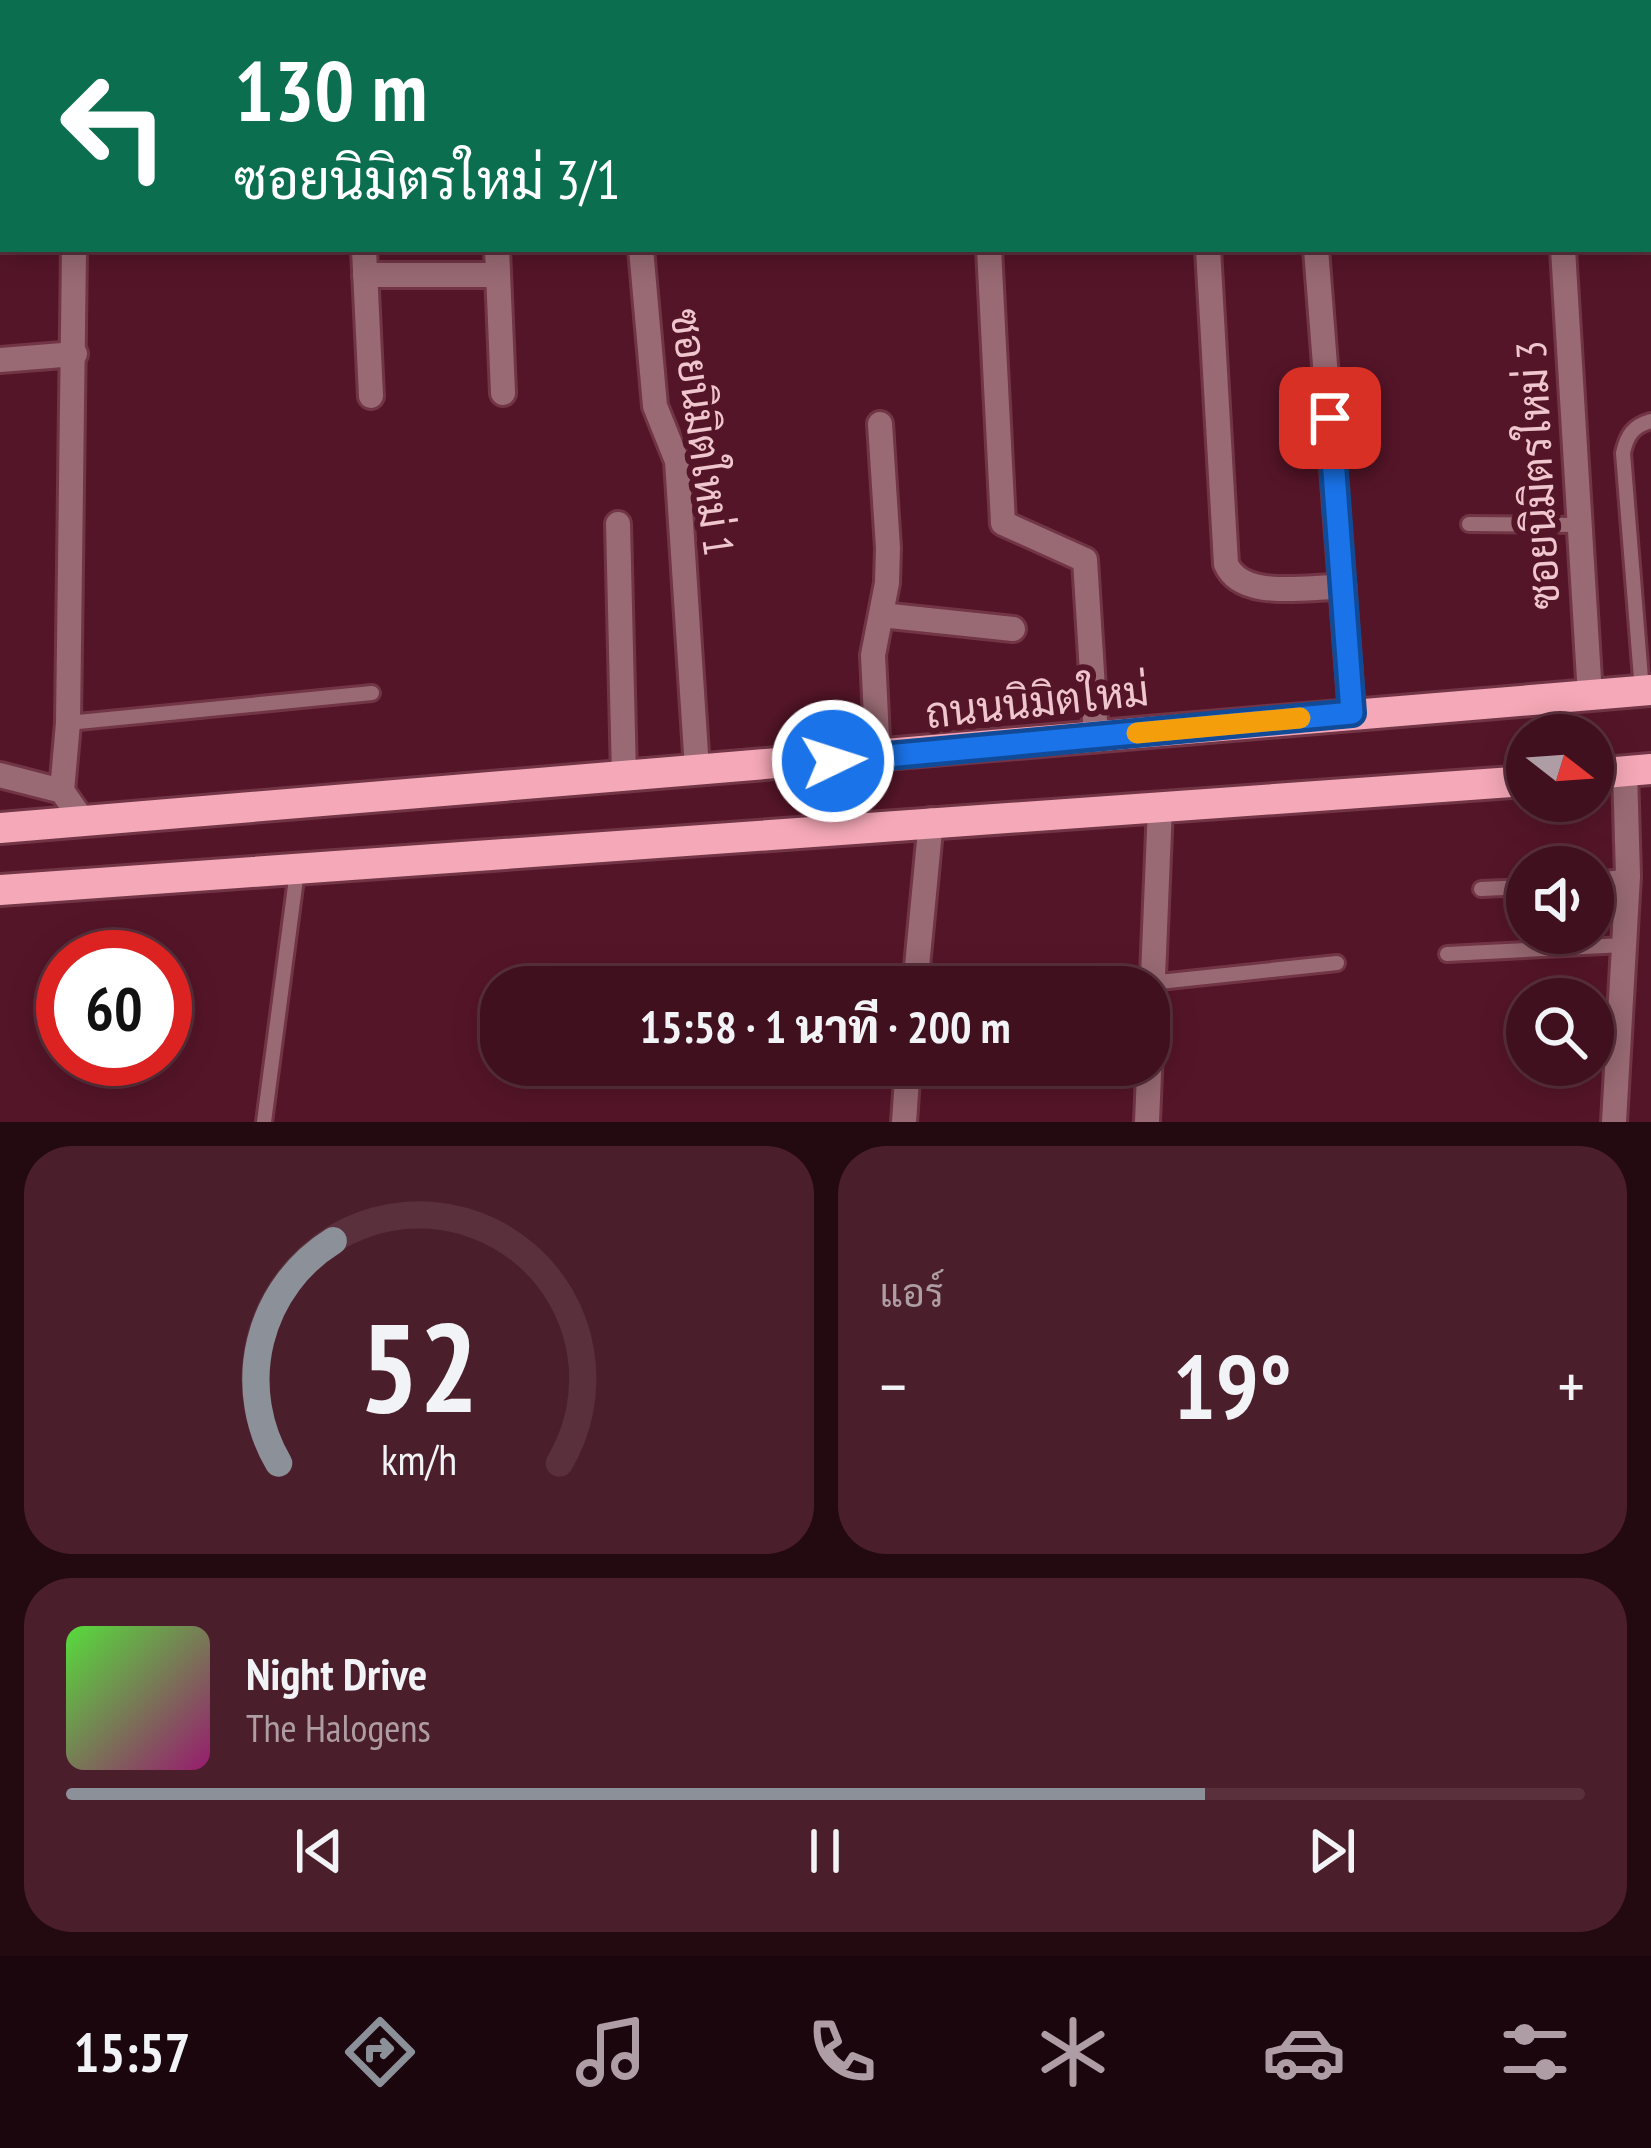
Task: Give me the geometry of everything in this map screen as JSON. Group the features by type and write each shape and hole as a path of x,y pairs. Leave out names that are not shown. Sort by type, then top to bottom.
{"main road":[{"name":"ถนนนิมิตใหม่","path":"0,828 697,769 878,759 1646,690"},
{"path":"0,890 1506,782"}],"street":[{"path":"74,252 68,722 62,791 83,821"},
{"path":"497,252 503,394"},
{"name":"ซอยนิมิตใหม่ 1","path":"641,252 655,406 677,461 697,769"},
{"path":"989,252 1004,523 1085,560 1096,737"},
{"path":"1208,252 1226,565 1232,578 1250,587 1342,587"},
{"path":"1316,252 1352,713"},
{"name":"ซอยนิมิตรใหม่ 3","path":"1563,252 1590,696"},
{"path":"371,396 365,262 499,275"},
{"path":"0,361 75,354"},
{"path":"878,759 872,673 888,548 880,424"},
{"path":"617,524 624,776"},
{"path":"881,615 1013,629"},
{"path":"1614,1122 1638,770"},
{"path":"0,775 62,791"},
{"path":"1155,966 1160,807"},
{"path":"917,966 931,820"},
{"path":"904,1122 907,1086"},
{"path":"1147,1122 1149,1086"}],"lane":[{"path":"1646,690 1623,453 1627,437 1638,424 1651,421"},
{"path":"1468,524 1579,525"},
{"path":"68,722 372,693"},
{"path":"264,1122 297,871"},
{"path":"1614,878 1628,876"},
{"path":"1481,889 1506,888"},
{"path":"1448,955 1624,944"},
{"path":"1170,981 1337,963"}],"slow traffic":[{"path":"1137,733 1300,718"}],"route":[{"path":"833,761 1352,713 1330,418"}]}
